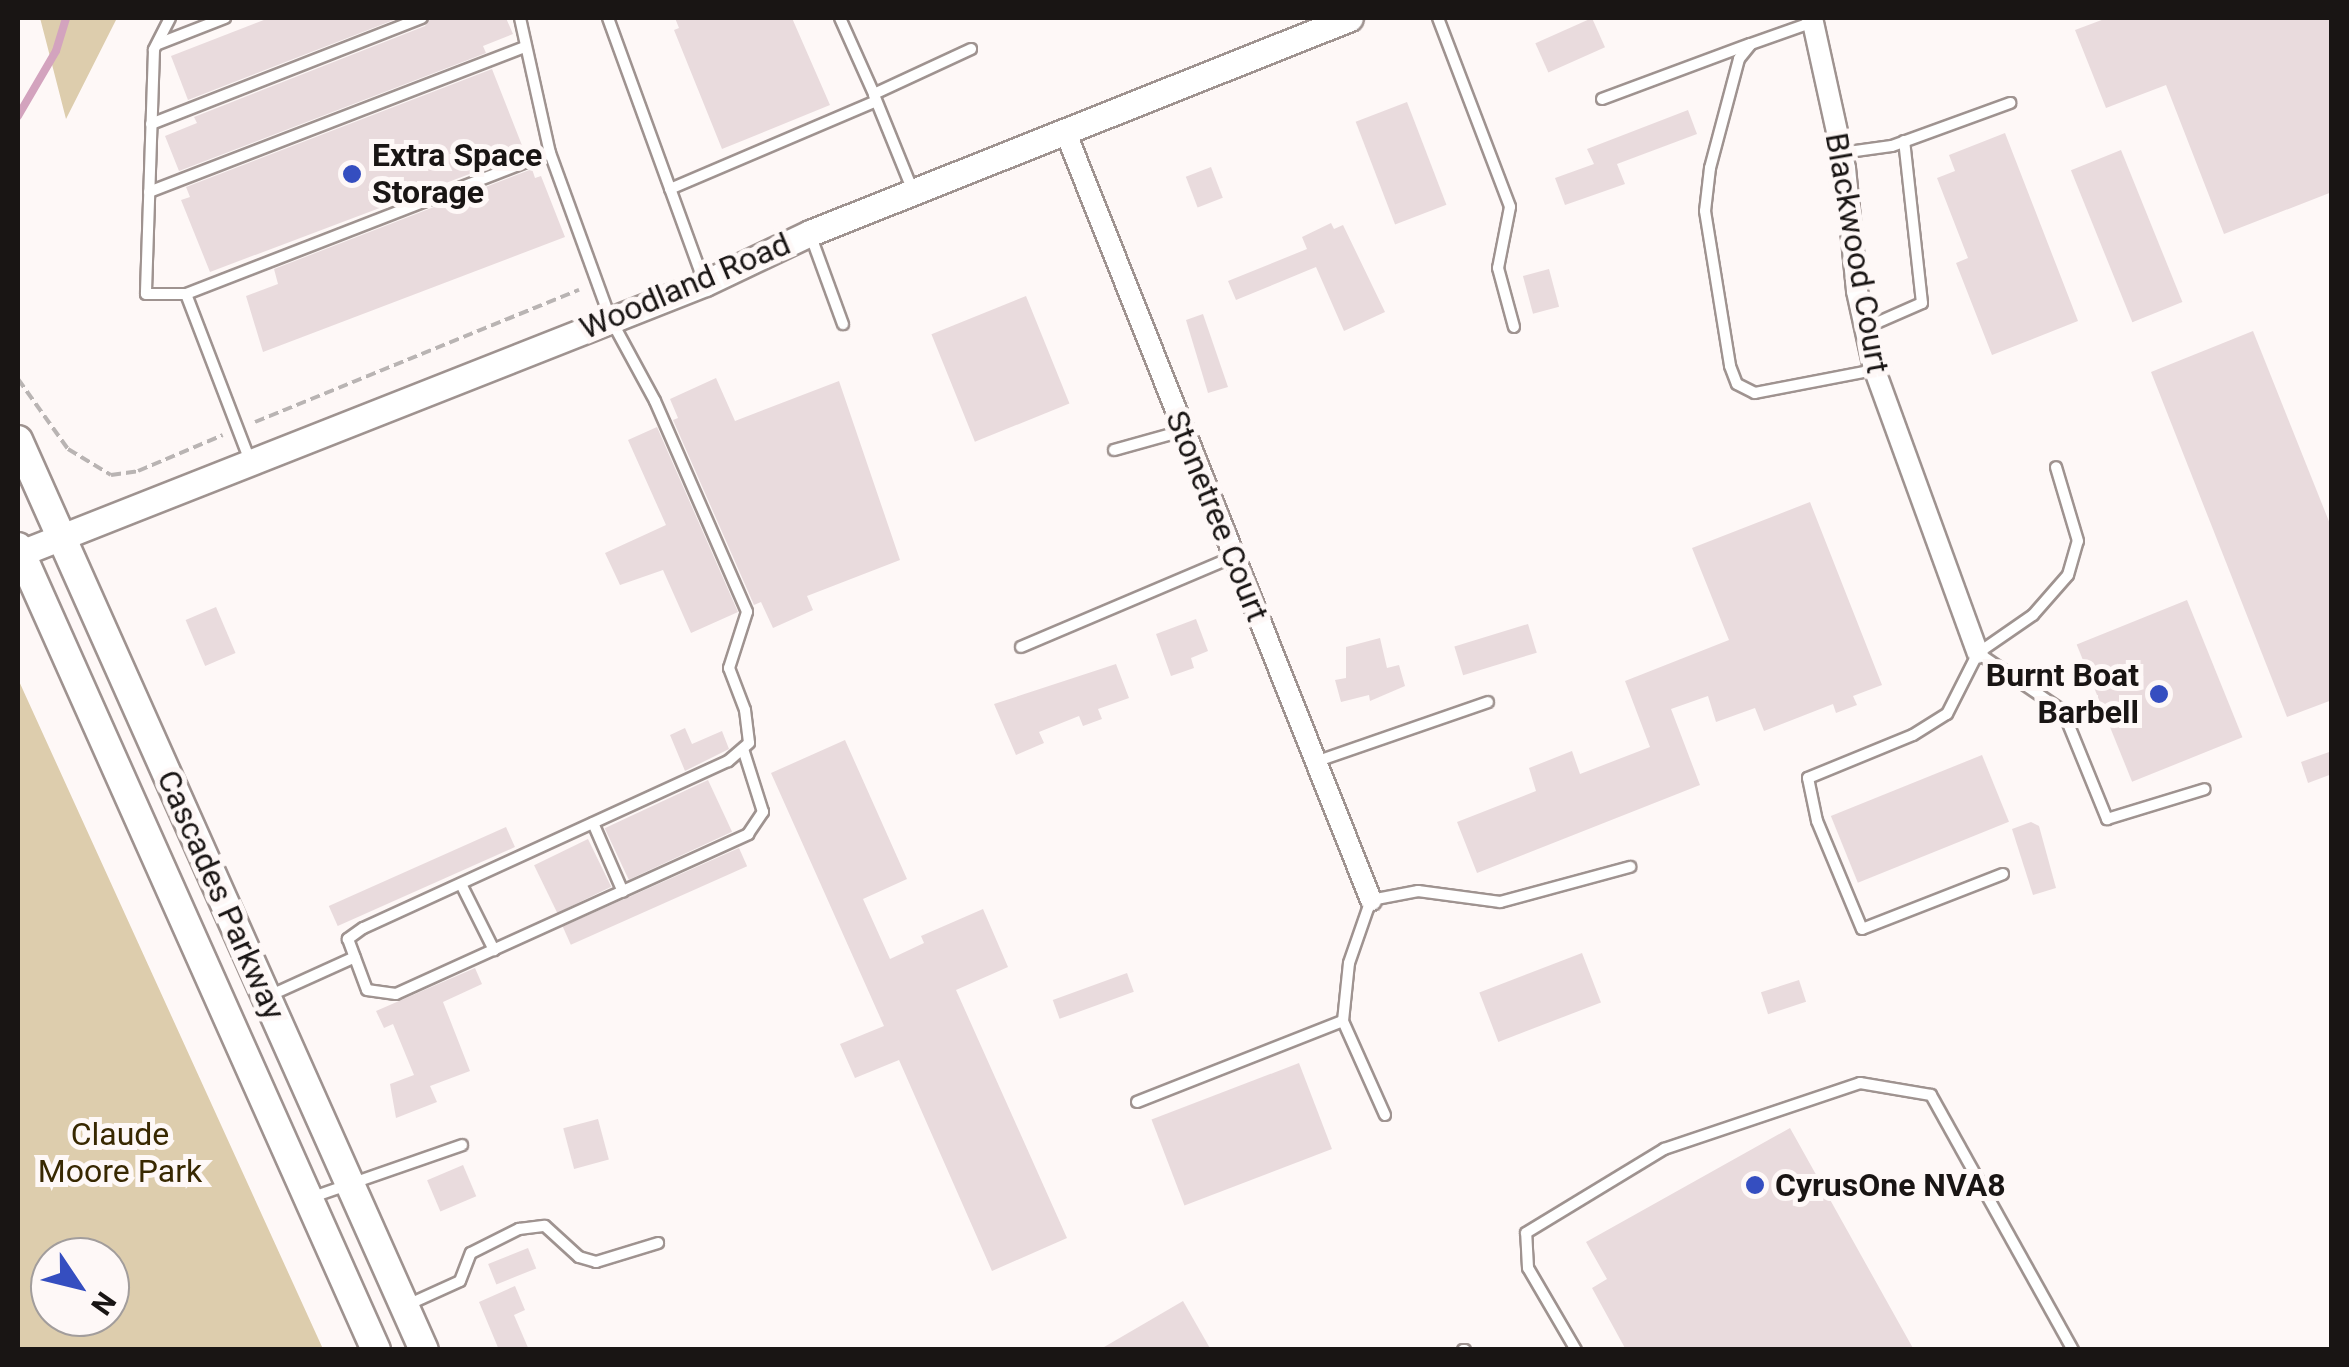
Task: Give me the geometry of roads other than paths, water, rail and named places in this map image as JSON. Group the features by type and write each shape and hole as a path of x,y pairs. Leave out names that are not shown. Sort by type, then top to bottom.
{"main road":[{"name":"Cascades Parkway","path":"18,440 424,1350"},
{"name":"Cascades Parkway","path":"19,550 376,1350"}],"street":[{"name":"Woodland Road","path":"19,550 705,283 810,233 1350,18"},
{"name":"Blackwood Court","path":"1812,20 1841,152 1874,370 1978,653"},
{"name":"Stonetree Court","path":"1065,132 1371,900"}],"lane":[{"path":"170,18 157,44 146,294 186,294 550,153"},
{"path":"157,44 225,18"},
{"path":"151,124 422,18"},
{"path":"520,18 550,153 610,318 655,401 747,612 729,668 745,710 749,737 743,749 594,823 363,928 348,939 367,990 396,994 748,834 763,812 743,749"},
{"path":"608,18 705,283"},
{"path":"840,18 913,192"},
{"path":"1438,18 1510,207 1498,268 1514,327"},
{"path":"1602,99 1812,20"},
{"path":"1751,44 1732,79 1705,210 1730,366 1738,384 1755,394 1874,370"},
{"path":"150,192 525,47"},
{"path":"670,189 971,50"},
{"path":"1841,152 1904,141 2010,103"},
{"path":"1865,328 1922,303 1904,141"},
{"path":"810,233 843,324"},
{"path":"186,294 250,462"},
{"path":"1114,450 1182,431"},
{"path":"2003,874 1862,929 1816,821 1808,778 1913,735 1947,714 1978,653 2033,615 2068,575 2078,540 2056,467"},
{"path":"1021,647 1233,557"},
{"path":"1978,653 2063,711 2107,820 2205,789"},
{"path":"1315,762 1488,702"},
{"path":"594,823 624,892"},
{"path":"1385,1114 1343,1021 1349,963 1371,900 1418,891 1500,902 1630,867"},
{"path":"461,884 494,950"},
{"path":"266,997 355,957"},
{"path":"1137,1102 1343,1021"},
{"path":"1576,1350 1528,1268 1526,1232 1664,1149 1860,1082 1932,1095 2073,1350"},
{"path":"309,1198 462,1145"},
{"path":"404,1306 460,1281 471,1253 519,1230 545,1226 579,1257 596,1262 658,1243"}],"waterway":[{"path":"18,116 56,51 66,18"}],"place":[{"name":"Extra Space Storage","path":"352,174"},
{"name":"Burnt Boat Barbell","path":"2159,694"},
{"name":"CyrusOne NVA8","path":"1755,1185"}],"park label":[{"name":"Claude Moore Park","path":"120,1154"}]}
